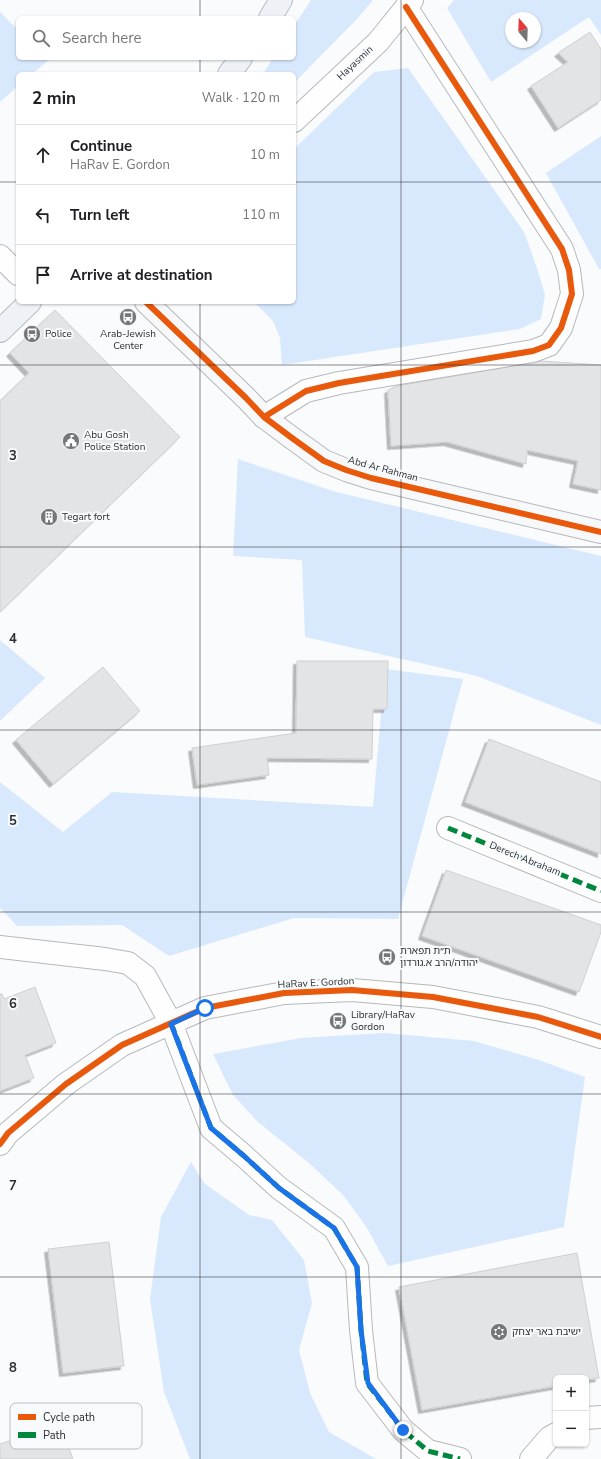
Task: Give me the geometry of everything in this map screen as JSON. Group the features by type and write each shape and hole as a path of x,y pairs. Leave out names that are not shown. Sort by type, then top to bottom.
{"main road":[{"path":"271,16 281,0"},
{"path":"231,72 240,60"},
{"path":"0,331 28,304"}],"street":[{"name":"Hayasmin","path":"296,119 378,42 409,3"},
{"path":"264,417 306,391 339,383 532,351 549,345 561,328 572,294 569,270 562,249 409,3"},
{"path":"0,256 16,272"},
{"name":"Abd Ar Rahman","path":"148,304 264,417 324,461 371,478 601,532"},
{"name":"Derech Abraham","path":"448,828 601,891"},
{"path":"0,947 128,963 144,976 171,1024 211,1128 279,1188 334,1228 357,1267 361,1330 368,1383 403,1430 428,1450 460,1459"},
{"name":"HaRav E. Gordon","path":"0,1144 8,1133 66,1084 122,1045 205,1008 284,993 352,990 440,998 538,1017 601,1037"},
{"path":"589,1418 601,1417"},
{"path":"531,1459 553,1436"}],"shaded area":[{"path":"311,0 373,0 356,20 296,81 296,72 264,72 272,60 296,60 296,23"},
{"path":"454,0 601,0 601,35 589,17 491,82 447,8"},
{"path":"0,12 16,28 16,60 49,60 34,72 16,72 16,88 0,102"},
{"path":"408,68 524,232 545,295 541,319 520,329 282,365 280,338 273,321 256,304 296,304 296,147 374,72"},
{"path":"601,136 601,269 599,269 546,173"},
{"path":"238,459 333,491 601,556 601,725 477,676 305,637 302,560 233,556"},
{"path":"0,640 45,678 0,721"},
{"path":"385,669 463,679 398,919 294,918 169,956 122,925 17,926 0,908 0,782 63,832 112,792 373,807"},
{"path":"384,1033 474,1041 539,1060 585,1077 564,1227 388,1266 367,1228 344,1196 309,1163 258,1122 233,1095 213,1054 301,1038"},
{"path":"191,1162 204,1183 249,1215 272,1220 304,1260 312,1303 299,1350 310,1393 329,1432 376,1459 190,1459 164,1392 150,1299 161,1217"}],"building":[{"path":"590,32 601,49 601,100 558,128 531,86 568,62 558,53"},
{"name":"Tegart fort","path":"55,310 180,437 0,612 0,401 29,373 10,353"},
{"path":"541,361 601,365 601,490 573,484 578,461 527,450 526,464 447,442 391,446 388,390 397,386"},
{"path":"297,661 388,661 387,709 373,709 372,759 267,758 269,775 197,785 192,748 296,733"},
{"path":"103,667 140,711 53,784 16,740"},
{"path":"489,739 601,782 601,854 465,802"},
{"path":"446,870 601,925 601,932 579,992 422,936"},
{"path":"35,987 56,1043 25,1055 34,1078 0,1091 0,994 2,994 4,999"},
{"path":"109,1242 124,1366 63,1373 48,1249"},
{"name":"ישיבת באר יצחק","path":"577,1253 599,1378 589,1380 589,1375 553,1375 553,1387 422,1410 399,1287"},
{"path":"10,1441 10,1449 69,1449 73,1459 0,1459 0,1444"}],"marked path":[{"path":"448,828 601,891"},
{"path":"171,1023 211,1128 279,1188 334,1228 357,1267 361,1330 367,1383 403,1430 428,1451 460,1459"}],"cycle path":[{"path":"264,417 306,391 339,383 533,351 549,345 561,328 572,294 569,270 562,249 406,7"},
{"path":"148,304 264,417 324,461 371,478 601,532"},
{"path":"0,1144 8,1133 66,1084 122,1045 205,1008 284,993 352,990 433,997 538,1017 601,1037"}],"place":[{"name":"Arab-Jewish Center","path":"128,317"},
{"name":"Police","path":"32,334"},
{"name":"Abu Gosh Police Station","path":"71,441"},
{"name":"Tegart fort","path":"49,517"},
{"name":"ת״ת תפארת יהודה/הרב א.גורדון","path":"387,957"},
{"name":"Library/HaRav Gordon","path":"338,1021"},
{"name":"ישיבת באר יצחק","path":"499,1332"}],"route":[{"path":"205,1008 171,1024 211,1128 279,1188 334,1228 357,1267 361,1330 368,1383 403,1430"}]}
